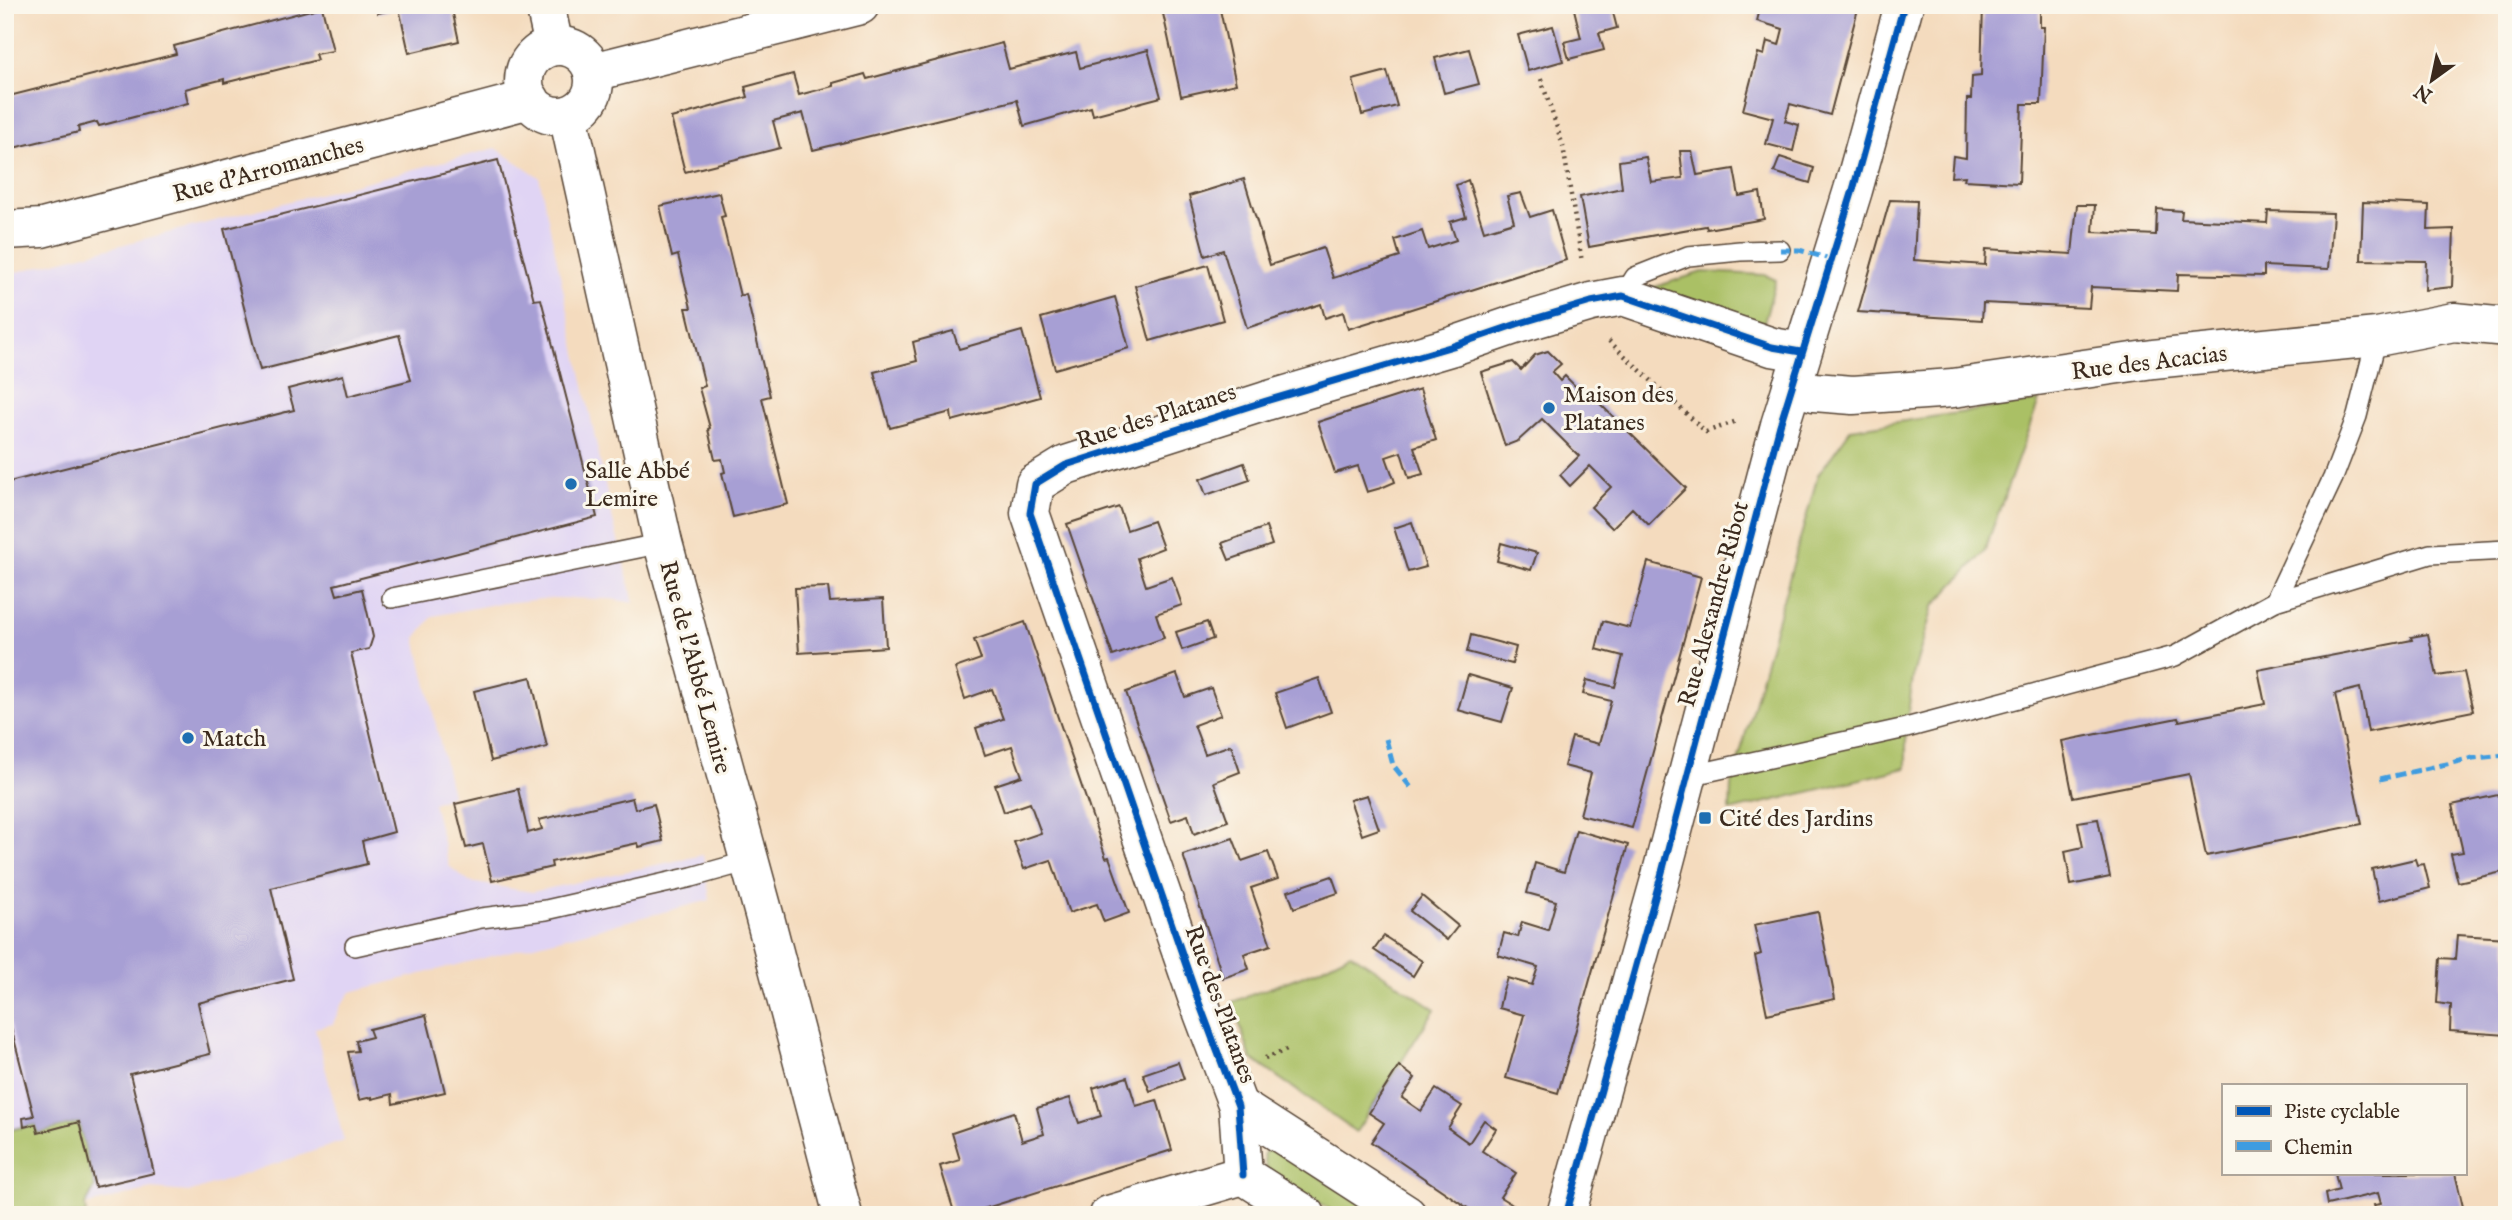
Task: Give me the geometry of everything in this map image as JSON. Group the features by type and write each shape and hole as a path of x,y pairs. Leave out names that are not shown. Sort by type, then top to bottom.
{"street":[{"path":"545,5 554,46"},
{"path":"593,72 860,5"},
{"name":"Rue Alexandre Ribot","path":"1566,1215 1797,369 1853,190 1904,5"},
{"path":"554,46 563,46 582,54 593,72 592,93 579,110 568,115 546,114 530,99 525,88 524,78 533,57 554,46"},
{"name":"Rue d'Arromanches","path":"5,230 42,228 530,99"},
{"name":"Rue de l'Abbé Lemire","path":"568,115 663,543 843,1215"},
{"name":"Rue des Platanes","path":"1243,1175 1238,1106 1198,1000 1030,513 1035,484 1066,464 1517,324 1591,302 1623,296 1772,347 1797,369"},
{"name":"Rue des Acacias","path":"1797,369 1814,392 1853,395 1953,388 2153,359 2377,337 2454,322 2507,327"},
{"path":"1238,1106 1407,1215"},
{"path":"1109,1215 1243,1175 1306,1215"}],"lane":[{"path":"1623,296 1635,277 1688,256 1780,250"},
{"path":"2275,601 2338,466 2357,415 2377,337"},
{"path":"392,598 663,543"},
{"path":"1688,776 1906,727 2175,656 2275,601 2430,554 2507,550"},
{"path":"355,946 481,918 547,910 692,877 749,861"}],"shaded area":[{"path":"496,148 539,177 613,521 634,603 611,599 552,598 495,604 433,616 416,638 452,795 433,803 449,866 469,882 532,892 703,855 710,900 351,992 340,1007 333,1024 315,1028 344,1141 191,1192 150,1189 85,1206 38,1133 36,1124 5,1131 5,275"}],"green space":[{"path":"1702,272 1765,275 1776,280 1764,322 1714,314 1645,290"},
{"path":"2039,401 1984,552 1933,607 1914,671 1906,727 1906,768 1730,811 1731,786 1818,475 1851,429"},
{"path":"1351,953 1435,1009 1356,1132 1251,1058 1232,1002 1317,970"},
{"path":"79,1122 95,1187 85,1206 86,1215 5,1215 5,1131 36,1124 38,1133"},
{"path":"1273,1147 1379,1215 1339,1215 1266,1169 1264,1153"}],"building":[{"path":"376,5 451,5 459,41 409,53 399,8 378,13"},
{"path":"1178,5 1219,5 1236,84 1181,96 1162,9"},
{"path":"1573,5 1611,5 1617,28 1599,33 1604,50 1569,59 1564,42 1581,38"},
{"path":"1761,5 1859,5 1830,115 1790,104 1785,121 1799,125 1793,151 1766,144 1773,118 1743,110 1758,53 1764,55 1767,41 1779,45 1783,29 1757,21"},
{"path":"1983,5 2040,5 2040,27 2044,27 2041,104 2022,104 2019,183 1964,180 1965,176 1951,177 1953,156 1966,158 1967,99 1971,99 1972,77 1981,76"},
{"path":"322,7 333,51 315,54 317,60 224,83 224,79 185,89 188,103 99,126 97,122 78,127 79,132 5,150 5,97 176,54 174,46"},
{"path":"1553,26 1563,61 1528,71 1518,35"},
{"path":"1002,43 1009,69 1076,52 1080,68 1148,50 1161,97 1093,115 1091,107 1024,126 1017,100 813,150 803,113 773,121 780,148 685,172 671,118 748,97 745,87 793,74 799,95 865,74 867,79"},
{"path":"1469,49 1479,84 1444,93 1435,58"},
{"path":"1387,71 1397,106 1362,115 1353,80"},
{"path":"1680,151 1692,151 1697,175 1734,169 1739,196 1760,192 1764,219 1707,229 1706,226 1589,247 1580,197 1622,188 1619,161 1646,157 1651,182 1683,178"},
{"path":"1780,157 1814,168 1810,183 1774,172"},
{"path":"498,160 534,300 541,299 597,517 334,585 337,595 362,589 373,637 369,649 351,653 394,832 362,841 367,864 271,888 293,979 198,1003 210,1054 130,1074 154,1173 95,1187 79,1122 38,1133 36,1124 24,1127 23,1118 34,1116 5,1004 5,483 294,410 288,389 343,375 348,396 411,380 399,335 260,370 224,229"},
{"path":"1244,179 1270,265 1323,248 1333,278 1400,257 1395,240 1422,231 1428,249 1456,240 1450,222 1466,217 1456,185 1468,180 1484,231 1514,222 1507,196 1521,193 1530,217 1552,210 1566,260 1348,329 1343,312 1325,318 1321,304 1247,328 1223,250 1205,256 1189,196"},
{"path":"719,193 725,216 721,217 740,296 746,294 770,396 762,398 788,504 733,517 722,473 725,472 722,459 715,460 699,388 705,386 686,308 691,308 678,255 672,257 660,206"},
{"path":"1890,200 1917,201 1914,260 1985,265 1986,249 2072,254 2077,205 2095,205 2093,232 2156,235 2157,209 2182,211 2181,219 2267,223 2268,211 2333,213 2329,269 2264,266 2264,276 2178,274 2177,291 2091,287 2089,308 1983,303 1982,320 1858,312"},
{"path":"2363,202 2429,205 2428,230 2454,229 2452,287 2425,290 2426,261 2361,260"},
{"path":"1208,265 1223,320 1150,341 1135,286"},
{"path":"1115,297 1129,348 1055,369 1041,318"},
{"path":"953,331 959,349 1022,331 1040,397 952,421 951,412 890,428 874,372 917,361 913,342"},
{"path":"1548,351 1561,364 1552,372 1560,381 1565,376 1586,397 1590,394 1686,488 1649,525 1632,508 1612,528 1591,507 1611,487 1590,466 1570,486 1560,475 1579,456 1542,419 1518,441 1505,446 1481,372 1513,362 1521,370 1535,355"},
{"path":"1420,389 1436,440 1414,447 1423,474 1409,478 1401,452 1386,457 1395,482 1381,488 1367,492 1358,466 1335,473 1318,422"},
{"path":"1244,463 1250,480 1206,495 1200,479"},
{"path":"1119,507 1127,530 1153,521 1163,548 1137,558 1146,586 1172,577 1182,605 1156,614 1164,638 1113,656 1067,524"},
{"path":"1412,522 1426,567 1408,572 1394,528"},
{"path":"1266,527 1272,545 1229,560 1222,543"},
{"path":"1501,543 1537,553 1531,570 1497,561"},
{"path":"1648,562 1701,577 1632,828 1580,815 1591,773 1564,766 1572,737 1599,744 1611,701 1583,694 1587,680 1615,687 1623,656 1596,649 1603,621 1630,628"},
{"path":"828,587 830,602 883,599 886,647 799,653 795,588"},
{"path":"1025,622 1106,858 1109,857 1129,913 1104,922 1097,904 1069,913 1051,860 1024,869 1014,842 1041,833 1030,803 1004,812 995,785 1022,776 1012,746 985,755 976,728 1003,719 992,689 965,699 955,668 981,659 974,640"},
{"path":"1207,622 1213,639 1182,650 1176,632"},
{"path":"2428,634 2437,676 2464,672 2473,711 2368,732 2360,688 2335,694 2362,824 2206,856 2189,774 2073,797 2062,741 2265,704 2258,670 2412,640 2411,637"},
{"path":"1471,635 1516,647 1512,664 1467,652"},
{"path":"1177,674 1185,697 1211,688 1221,715 1194,725 1205,754 1231,745 1240,772 1214,782 1228,821 1194,834 1188,815 1171,821 1126,692"},
{"path":"1468,675 1513,688 1502,722 1458,710"},
{"path":"531,677 547,747 491,761 474,691"},
{"path":"1319,678 1331,712 1287,728 1275,693"},
{"path":"518,789 528,833 542,829 539,820 632,798 635,809 654,804 663,841 639,847 638,843 551,862 552,867 492,881 483,844 466,848 455,804"},
{"path":"2507,793 2507,871 2458,882 2451,854 2463,852 2452,805"},
{"path":"1367,795 1379,829 1362,835 1350,800"},
{"path":"2098,819 2110,877 2071,885 2065,851 2083,847 2078,822"},
{"path":"1576,830 1628,845 1558,1093 1506,1078 1524,1015 1499,1008 1502,993 1507,978 1532,985 1538,967 1498,955 1504,933 1518,937 1522,922 1548,930 1556,901 1527,893 1535,863 1564,872"},
{"path":"1233,838 1242,861 1268,852 1278,879 1251,888 1271,945 1244,954 1249,969 1223,978 1183,855"},
{"path":"2415,859 2417,865 2424,864 2430,888 2379,901 2372,869"},
{"path":"1332,876 1338,893 1294,908 1288,891"},
{"path":"1422,896 1458,926 1447,940 1410,911"},
{"path":"1818,912 1835,999 1767,1014 1755,956 1761,954 1754,925"},
{"path":"2457,935 2507,938 2507,1035 2450,1031 2451,1005 2437,1003 2440,958 2455,959"},
{"path":"1384,936 1422,961 1413,976 1374,950"},
{"path":"426,1015 445,1092 393,1104 392,1094 359,1100 348,1052 358,1051 356,1041 372,1037 369,1029"},
{"path":"1178,1062 1184,1079 1150,1091 1143,1074"},
{"path":"1399,1066 1415,1078 1402,1098 1421,1111 1436,1089 1462,1106 1448,1128 1469,1143 1484,1120 1496,1129 1482,1151 1516,1173 1500,1197 1516,1207 1512,1215 1478,1215 1371,1142 1384,1123 1369,1113"},
{"path":"1127,1077 1136,1106 1157,1100 1172,1150 964,1215 955,1215 940,1166 960,1160 952,1133 1014,1112 1022,1141 1044,1134 1037,1108 1070,1098 1079,1123 1101,1116 1093,1088"},
{"path":"2335,1174 2455,1174 2464,1211 2449,1215 2377,1215 2374,1205 2381,1204 2378,1193 2327,1205 2325,1194 2339,1190"}],"marked path":[{"path":"1780,250 1799,250 1830,259"},
{"path":"1386,739 1393,765 1413,790"},
{"path":"2380,779 2473,758 2507,755"},
{"path":"2505,1215 2507,1208"}],"cycle path":[{"path":"1566,1215 1661,876 1780,425 1853,190 1904,5"},
{"path":"1243,1175 1238,1106 1198,1000 1030,513 1035,484 1066,465 1266,401 1591,302 1623,296 1772,347 1801,352"}],"place":[{"name":"Maison des Platanes","path":"1549,408"},
{"name":"Salle Abbé Lemire","path":"571,484"},
{"name":"Match","path":"188,738"},
{"name":"Cité des Jardins","path":"1705,818"}]}
